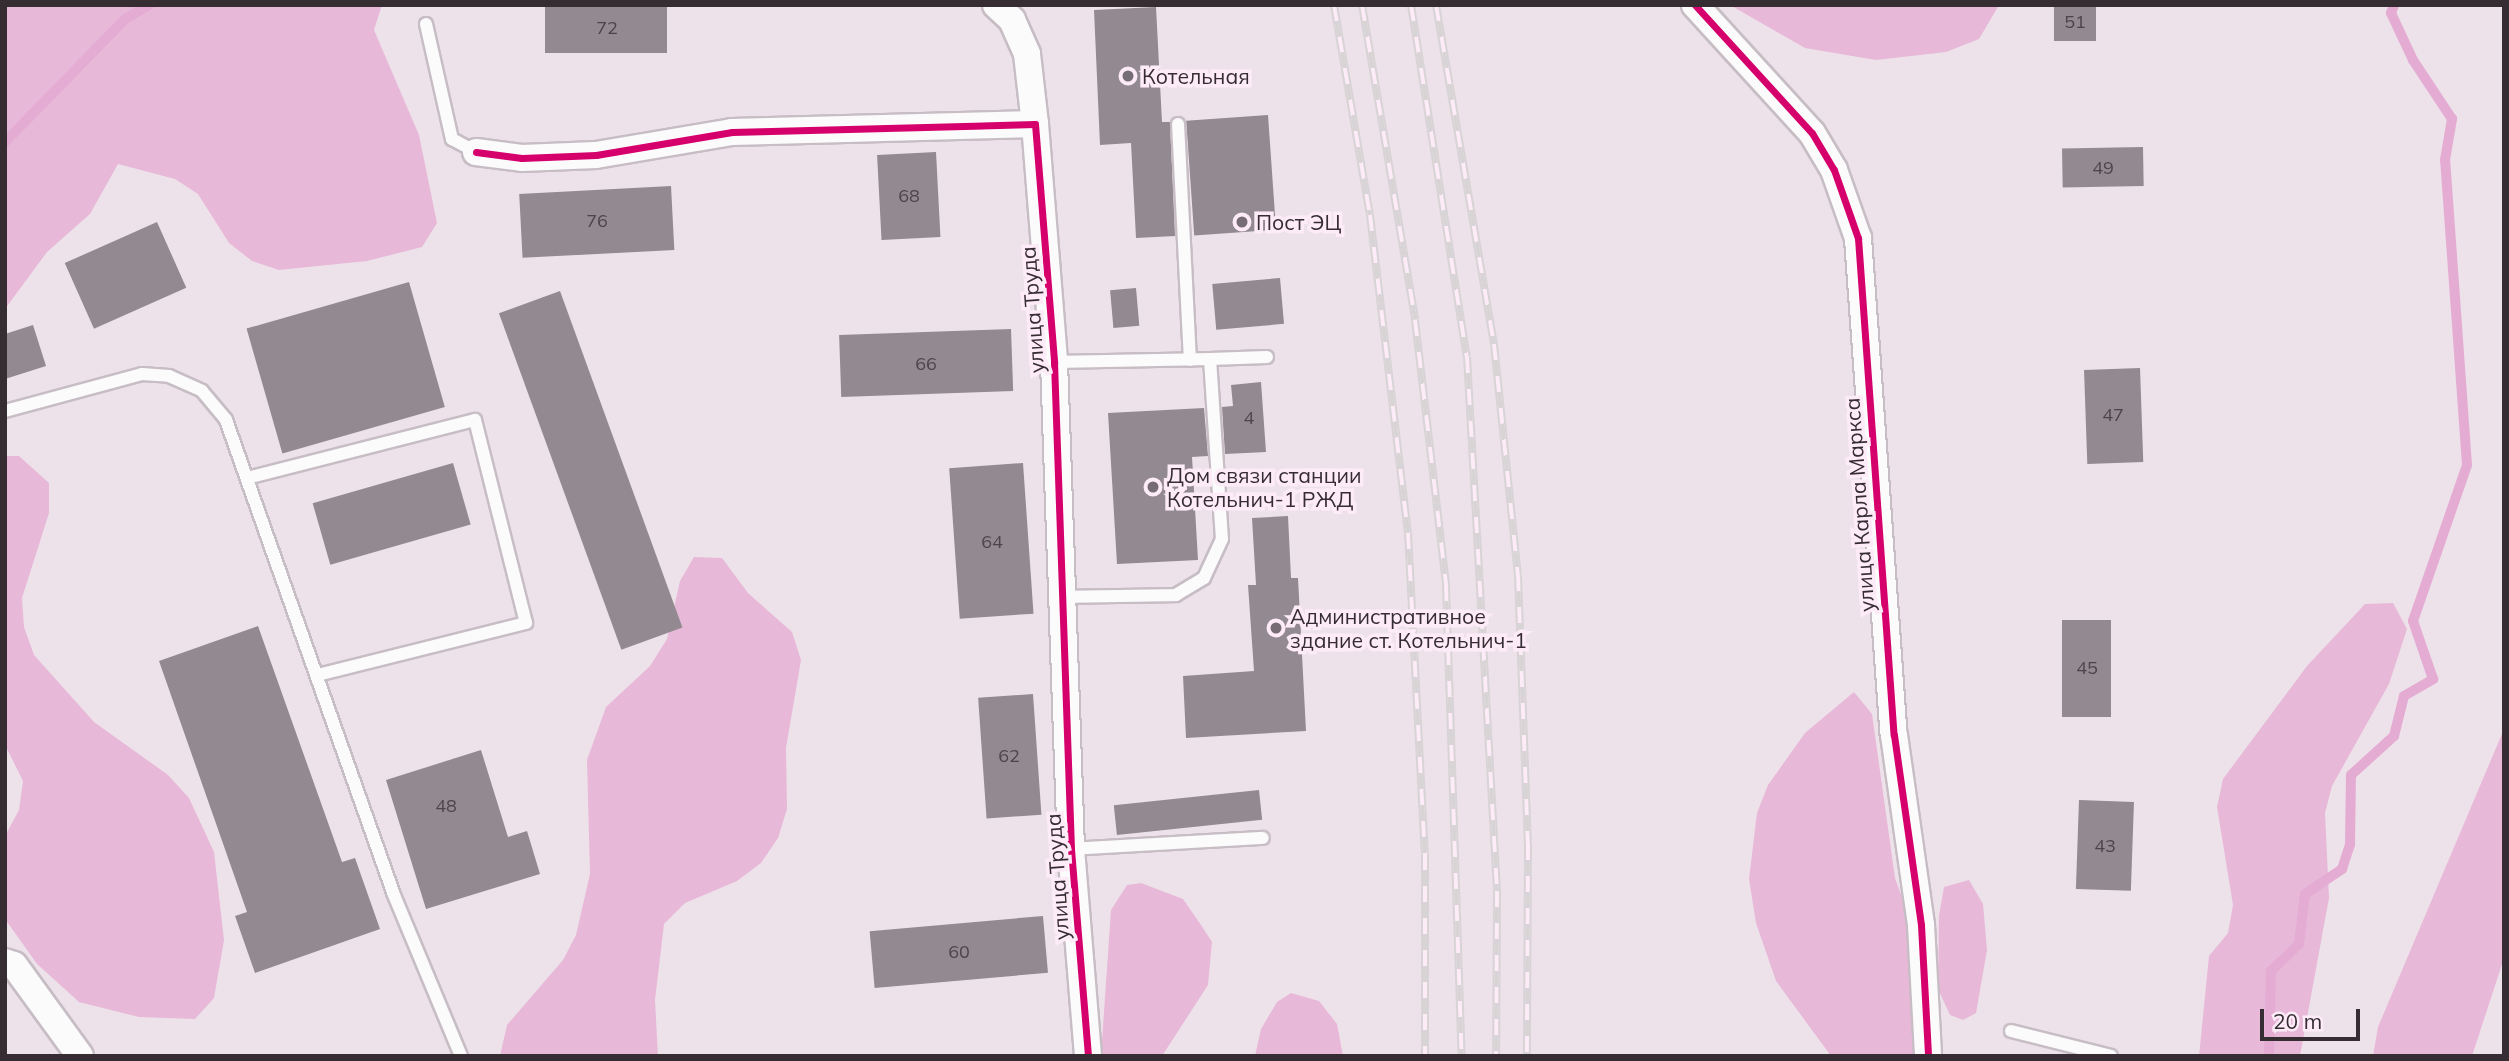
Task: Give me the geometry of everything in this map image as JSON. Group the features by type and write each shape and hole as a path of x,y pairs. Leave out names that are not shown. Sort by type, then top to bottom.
{"street":[{"name":"улица Труда","path":"996,5 1012,20 1027,54 1035,124 1054,362 1071,849 1087,1056"},
{"name":"улица Карла Маркса","path":"1695,5 1812,133 1834,170 1858,238 1894,735 1921,925 1928,1056"},
{"path":"476,152 522,158 596,155 732,131 1035,124"},
{"path":"5,962 14,965 80,1056"}],"lane":[{"path":"426,24 452,139 476,152"},
{"path":"1178,124 1190,360"},
{"path":"1054,362 1267,358"},
{"path":"1063,597 1176,595 1204,578 1217,557 1222,540 1210,359"},
{"path":"5,411 142,374 169,376 202,391 226,420 394,895 461,1056"},
{"path":"247,478 475,420 526,623 317,675"},
{"path":"1071,849 1263,838"},
{"path":"2011,1031 2112,1056"}],"shaded area":[{"path":"5,5 382,5 374,30 419,135 437,223 422,247 367,261 279,270 252,261 229,243 198,194 175,179 118,164 90,214 47,252 5,309"},
{"path":"1730,5 1999,5 1979,39 1946,52 1876,60 1805,48"},
{"path":"5,456 19,456 49,483 49,513 22,598 24,627 34,655 94,722 168,775 189,798 214,852 224,940 214,998 195,1019 139,1017 79,1002 37,964 5,919 5,836 19,810 23,781 5,745"},
{"path":"694,557 722,558 748,593 792,632 801,660 786,748 787,809 778,838 761,863 737,881 685,903 664,924 655,1000 658,1056 500,1056 507,1025 563,960 576,935 590,874 587,760 606,707 650,666 667,639 680,581"},
{"path":"2393,603 2407,629 2389,684 2332,786 2325,813 2329,898 2300,1056 2199,1056 2209,956 2228,933 2233,905 2217,807 2223,779 2307,666 2365,604"},
{"path":"1854,692 1872,714 1895,878 1915,932 1920,1056 1831,1056 1776,981 1756,923 1749,879 1757,813 1768,785 1805,733"},
{"path":"2504,729 2504,958 2472,1056 2373,1056 2378,1027"},
{"path":"1969,880 1983,904 1987,950 1976,1013 1963,1020 1950,1015 1938,989 1939,916 1944,887"},
{"path":"1141,883 1183,899 1201,925 1212,942 1208,985 1162,1056 1101,1056 1111,910 1127,885"},
{"path":"1291,993 1319,1001 1337,1024 1343,1056 1255,1056 1261,1029 1277,1002"}],"building":[{"path":"545,5 667,5 667,53 545,53"},
{"path":"2054,5 2096,5 2096,41 2054,41"},
{"name":"Котельная","path":"1156,7 1162,122 1170,122 1175,236 1136,238 1131,143 1100,145 1094,10"},
{"path":"1268,115 1276,230 1194,235 1186,121"},
{"path":"2143,147 2144,186 2063,187 2062,148"},
{"path":"936,152 940,237 882,240 877,155"},
{"path":"671,186 674,250 523,258 519,194"},
{"path":"157,222 186,288 94,329 65,263"},
{"path":"1280,278 1284,324 1216,330 1212,284"},
{"path":"409,282 445,407 282,454 247,329"},
{"path":"1136,288 1139,326 1113,328 1110,290"},
{"path":"560,291 682,627 621,650 499,313"},
{"path":"33,325 46,366 5,379 5,334"},
{"path":"1011,329 1013,391 841,397 839,335"},
{"path":"2140,368 2143,462 2087,464 2084,370"},
{"path":"1261,382 1266,452 1225,454 1222,407 1233,406 1231,385"},
{"name":"Дом связи станции Котельнич-1 РЖД","path":"1204,408 1208,456 1192,457 1198,560 1117,564 1108,413"},
{"path":"453,463 471,525 330,565 313,503"},
{"path":"1023,463 1034,614 960,619 949,468"},
{"name":"Административное здание ст. Котельнич-1","path":"1288,516 1291,578 1298,578 1306,731 1186,738 1183,676 1254,671 1248,585 1256,585 1252,518"},
{"path":"2062,620 2111,620 2111,717 2062,717"},
{"path":"258,626 342,862 355,858 380,929 255,973 235,916 247,912 159,661"},
{"path":"1033,694 1041,815 987,819 978,698"},
{"path":"481,750 508,837 527,831 540,874 426,909 386,780"},
{"path":"1259,790 1262,820 1117,835 1114,805"},
{"path":"2079,800 2134,802 2131,891 2076,889"},
{"path":"1043,916 1048,973 875,988 870,931"}],"waterway":[{"path":"5,142 125,19 149,5"},
{"path":"2269,1056 2271,971 2299,944 2305,894 2342,869 2350,845 2351,775 2394,736 2404,696 2433,679 2413,621 2467,465 2445,160 2452,119 2413,60 2391,13 2394,5"}],"railway":[{"path":"1334,5 1370,215 1408,533 1425,854 1425,1056"},
{"path":"1362,5 1415,320 1446,585 1462,1056"},
{"path":"1411,5 1467,357 1497,891 1496,1056"},
{"path":"1436,5 1494,344 1518,575 1528,844 1527,1056"}],"cycle path":[{"path":"1695,5 1812,133 1834,170 1858,238 1894,735 1921,925 1928,1056"},
{"path":"476,152 522,158 596,155 732,132 1035,124 1054,362 1071,849 1088,1056"}],"place":[{"name":"Котельная","path":"1128,76"},
{"name":"Пост ЭЦ","path":"1242,222"},
{"name":"Дом связи станции Котельнич-1 РЖД","path":"1153,487"},
{"name":"Административное здание ст. Котельнич-1","path":"1276,628"}]}
